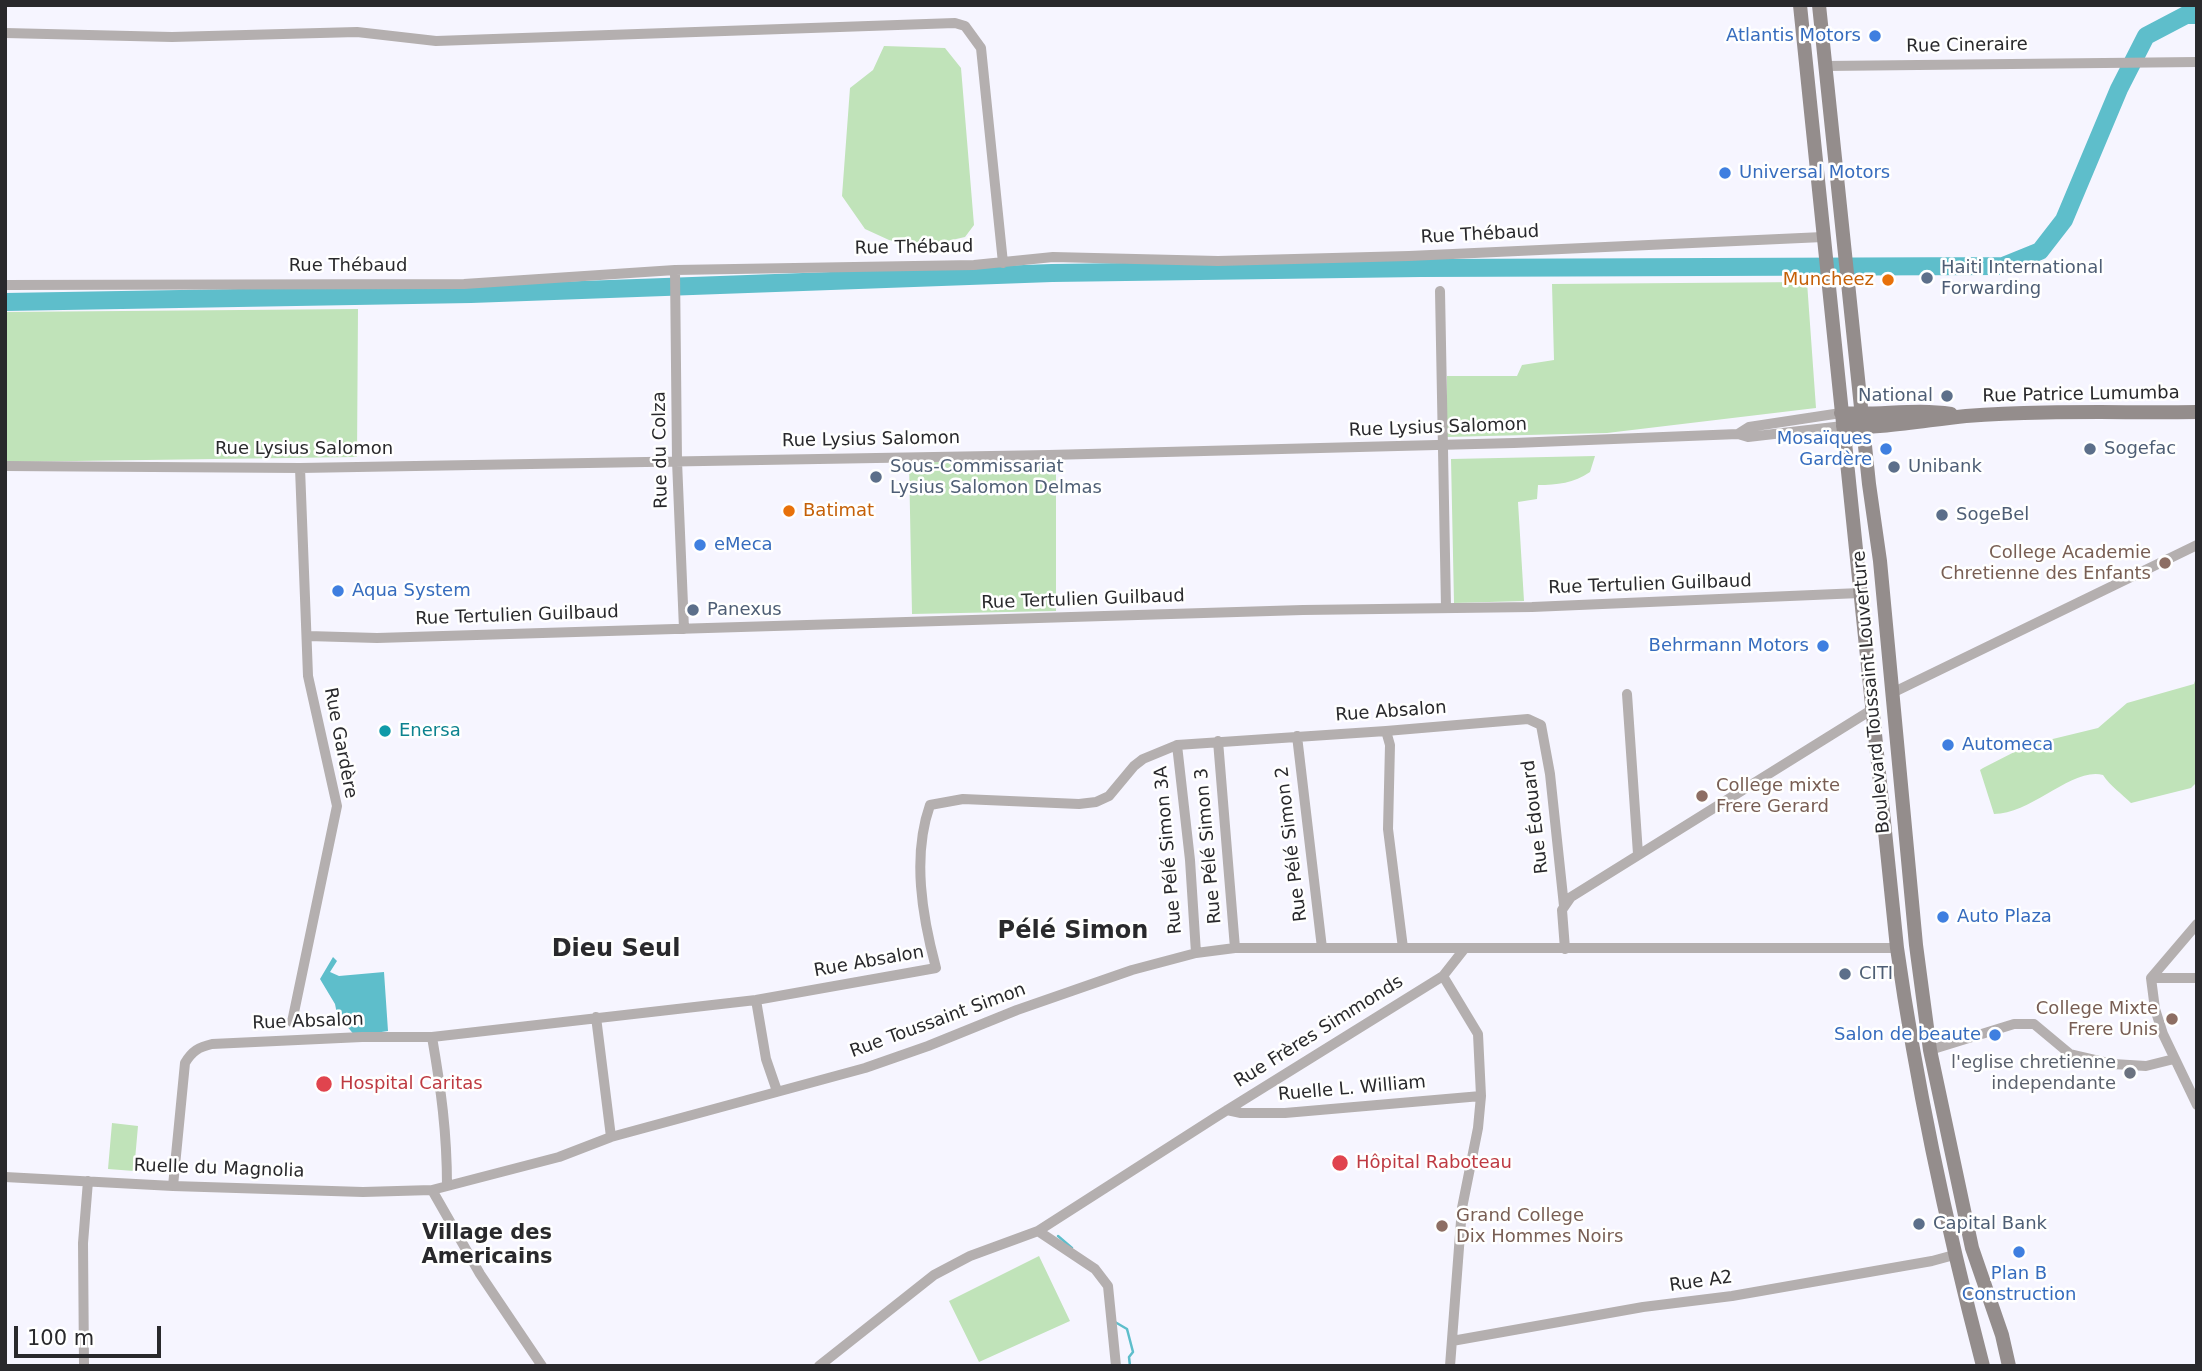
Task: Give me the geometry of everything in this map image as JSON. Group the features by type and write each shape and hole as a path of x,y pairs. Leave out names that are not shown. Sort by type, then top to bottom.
{"main road":[{"name":"Boulevard Toussaint Louverture","path":"1800,5 1897,948 1916,1073 1954,1255 1983,1366"},
{"name":"Boulevard Toussaint Louverture","path":"1819,5 1916,945 1930,1050 1972,1248 2009,1366"},
{"name":"Rue Patrice Lumumba","path":"1842,420 1864,421 1927,410 1966,416 2197,412"},
{"path":"1897,948 1916,945"}],"street":[{"path":"5,33 172,37 357,32 436,41 955,23 965,26 981,47 1003,263"},
{"name":"Rue Cineraire","path":"1825,66 2197,62"},
{"name":"Rue Thébaud","path":"5,285 464,284 675,273 1003,263 1053,257 1218,261 1824,240"},
{"name":"Rue du Colza","path":"675,273 677,461 684,629"},
{"path":"1440,291 1446,608"},
{"name":"Rue Lysius Salomon","path":"5,466 300,468 1442,445 1738,434 1749,427 1842,420"},
{"name":"Rue Gardère","path":"292,1021 337,806 308,676 300,468"},
{"path":"1892,693 2197,545"},
{"name":"Rue Tertulien Guilbaud","path":"307,636 377,638 1303,610 1615,604 1860,593"},
{"path":"1627,694 1638,854"},
{"path":"1564,906 1571,897 1638,854 1873,709"},
{"name":"Rue Absalon","path":"173,1186 186,1063 191,1053 200,1047 212,1044 362,1037 432,1037 756,1000 936,968 928,938 920,872 925,821 930,805 963,799 1079,804 1096,802 1109,796 1143,759 1177,745 1528,719 1541,724"},
{"name":"Rue Édouard","path":"1541,724 1550,774 1564,906 1565,948"},
{"path":"1386,731 1390,745 1388,829 1404,948"},
{"name":"Rue Pélé Simon 2","path":"1297,736 1322,948"},
{"name":"Rue Pélé Simon 3","path":"1218,741 1235,948"},
{"name":"Rue Pélé Simon 3A","path":"1177,745 1190,860 1196,953"},
{"path":"2197,924 2151,978 2155,1009 2174,1059 2197,1105"},
{"path":"1465,947 1897,948"},
{"name":"Rue Toussaint Simon","path":"432,1190 559,1157 611,1137 865,1068 1132,970 1196,953 1235,948 1465,947"},
{"name":"Rue Frères Simmonds","path":"819,1366 934,1275 970,1256 1038,1231 1443,976 1465,947"},
{"path":"1443,976 1478,1034 1481,1096 1478,1129 1462,1209 1450,1366"},
{"path":"2151,978 2197,978"},
{"path":"756,1000 766,1059 777,1091"},
{"path":"596,1017 611,1137"},
{"path":"1930,1050 2014,1024 2034,1024 2070,1055 2124,1065 2146,1066 2174,1059"},
{"path":"432,1037 444,1106 447,1186"},
{"name":"Ruelle L. William","path":"1227,1110 1241,1114 1285,1113 1481,1096"},
{"name":"Ruelle du Magnolia","path":"5,1177 363,1192 432,1190"},
{"path":"83,1366 83,1243 88,1181"},
{"path":"432,1190 480,1274 542,1366"},
{"path":"1038,1231 1095,1269 1108,1286 1116,1366"},
{"name":"Rue A2","path":"1452,1341 1643,1307 1731,1296 1954,1255"}],"green space":[{"path":"884,46 945,48 961,68 974,225 965,237 921,247 889,240 865,229 842,196 850,88 873,70"},
{"path":"1807,282 1816,408 1607,433 1447,437 1447,376 1517,376 1522,365 1554,360 1552,284"},
{"path":"358,309 357,457 5,462 5,312"},
{"path":"1595,456 1590,472 1584,476 1565,483 1538,485 1537,499 1518,502 1524,601 1454,603 1451,459"},
{"path":"909,461 1056,464 1056,611 912,614"},
{"path":"2197,674 2197,782 2191,788 2131,803 2103,775 2091,774 2065,784 2023,807 1994,814 1980,770 2028,745 2098,728 2127,703 2194,684"},
{"path":"112,1123 138,1126 134,1171 108,1169"},
{"path":"1039,1256 1070,1321 979,1362 949,1301"}],"water":[{"path":"333,957 337,961 330,972 339,976 384,972 388,1031 355,1036 337,1014 335,1004 320,979"}],"waterway":[{"path":"5,302 471,294 1052,273 1421,268 2003,266 2040,251 2064,220 2119,89 2146,36 2186,15 2197,15"},
{"path":"1058,1236 1072,1248"},
{"path":"1115,1322 1127,1329 1133,1352 1129,1357 1130,1366"}],"place":[{"name":"Atlantis Motors","path":"1875,36"},
{"name":"Universal Motors","path":"1725,173"},
{"name":"Haiti International Forwarding","path":"1927,278"},
{"name":"Muncheez","path":"1888,280"},
{"name":"National","path":"1947,396"},
{"name":"Mosaïques Gardère","path":"1886,449"},
{"name":"Sogefac","path":"2090,449"},
{"name":"Unibank","path":"1894,467"},
{"name":"Sous-Commissariat Lysius Salomon Delmas","path":"876,477"},
{"name":"Batimat","path":"789,511"},
{"name":"SogeBel","path":"1942,515"},
{"name":"eMeca","path":"700,545"},
{"name":"College Academie Chretienne des Enfants","path":"2165,563"},
{"name":"Aqua System","path":"338,591"},
{"name":"Panexus","path":"693,610"},
{"name":"Behrmann Motors","path":"1823,646"},
{"name":"Enersa","path":"385,731"},
{"name":"Automeca","path":"1948,745"},
{"name":"College mixte Frere Gerard","path":"1702,796"},
{"name":"Auto Plaza","path":"1943,917"},
{"name":"CITI","path":"1845,974"},
{"name":"College Mixte Frere Unis","path":"2172,1019"},
{"name":"Salon de beaute","path":"1995,1035"},
{"name":"l'eglise chretienne independante","path":"2130,1073"},
{"name":"Hospital Caritas","path":"324,1084"},
{"name":"Hôpital Raboteau","path":"1340,1163"},
{"name":"Capital Bank","path":"1919,1224"},
{"name":"Grand College Dix Hommes Noirs","path":"1442,1226"},
{"name":"Plan B Construction","path":"2019,1252"}],"district":[{"name":"Pélé Simon","path":"1073,932"},
{"name":"Dieu Seul","path":"616,950"},
{"name":"Village des Americains","path":"487,1246"}]}
